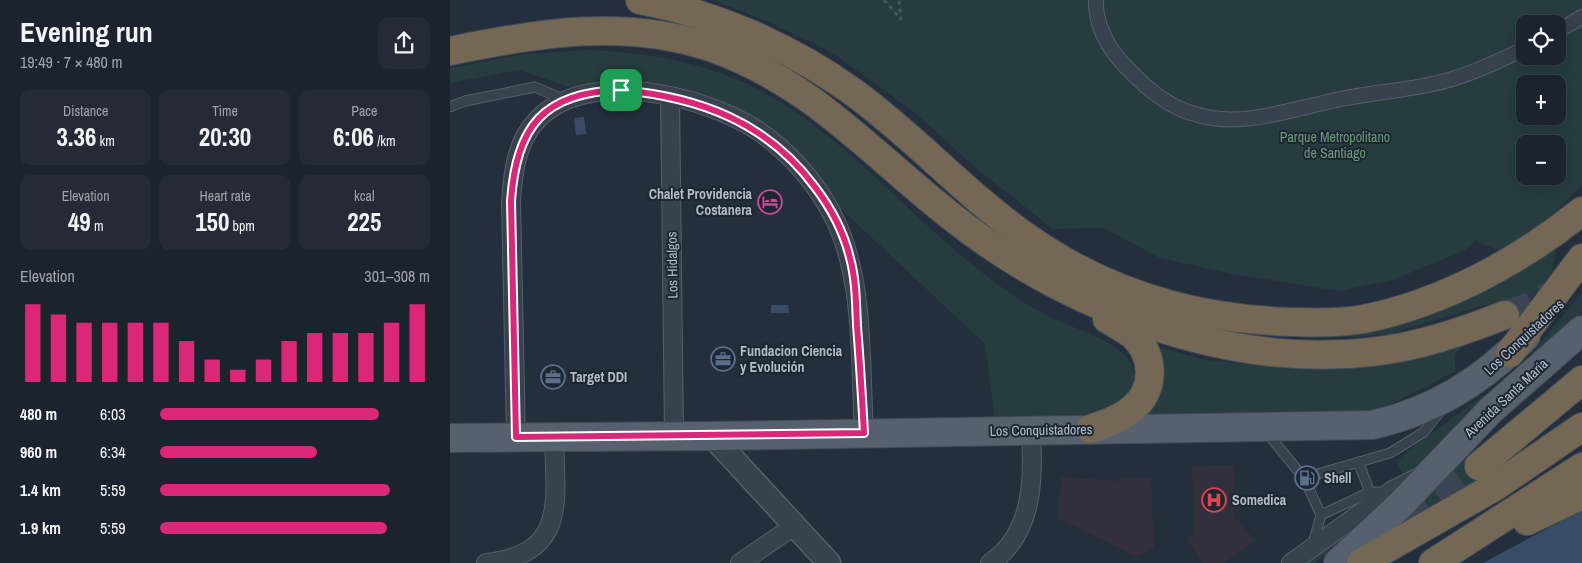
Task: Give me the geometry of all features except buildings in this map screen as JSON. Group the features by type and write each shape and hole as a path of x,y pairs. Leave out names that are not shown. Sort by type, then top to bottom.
{"highway":[{"path":"640,0 672,7 721,23 807,63 867,103 988,207 1044,249 1105,282 1141,297 1188,310 1242,319 1314,322 1361,319 1392,312 1470,281 1541,240 1582,210"},
{"path":"450,51 538,34 578,31 624,31 682,40 711,48 770,73 822,107 956,220 1064,294 1128,331 1140,343 1148,359 1150,379 1138,404 1118,418 1090,429"},
{"path":"1510,353 1582,258"},
{"path":"1040,277 1090,302 1159,328 1218,343 1285,352 1336,354 1386,350 1456,334 1505,316"},
{"path":"1582,380 1478,466 1582,401"},
{"path":"1361,563 1480,496 1582,427"},
{"path":"1435,563 1582,467"},
{"path":"1551,488 1582,474"},
{"path":"1435,563 1582,495"}],"main road":[{"name":"Los Conquistadores","path":"450,438 712,436 1372,425 1412,414 1450,397 1481,377 1510,353 1582,280"},
{"name":"Avenida Santa María","path":"1338,563 1374,530 1491,410 1582,330"}],"street":[{"path":"1096,0 1096,17 1115,56 1141,84 1181,109 1198,116 1227,120 1255,117 1351,96 1434,84 1487,67 1516,52"},
{"path":"1566,26 1582,17"},
{"path":"516,437 511,201 513,176 519,150 528,132 543,113 566,100 601,91 621,90 670,96 712,110 756,129 788,155 808,177 832,212 844,240 854,278 864,433"},
{"name":"Los Hidalgos","path":"670,96 674,435"},
{"path":"990,563 1005,550 1014,538 1026,512 1032,470 1031,430"},
{"path":"486,563 510,559 529,550 544,536 550,526 557,494 554,436"},
{"path":"712,436 829,563"},
{"name":"Avenida Santa María","path":"1292,563 1391,491 1433,470"},
{"path":"740,563 794,526"}],"lane":[{"path":"450,107 465,100 535,87 566,100"},
{"path":"1304,478 1390,453 1424,432 1450,397"},
{"path":"1263,428 1304,478 1320,515 1312,549"},
{"path":"1358,462 1370,492"},
{"path":"1320,515 1370,492 1391,491"}],"path":[{"path":"884,0 901,19 899,0"}],"shaded area":[{"name":"Somedica","path":"1234,465 1235,517 1255,541 1224,563 1202,563 1186,538 1194,534 1192,466"},
{"path":"1061,477 1119,481 1119,478 1151,477 1154,549 1135,556 1058,518"}],"green space":[{"name":"Parque Metropolitano de Santiago","path":"713,0 1582,0 1582,185 1543,224 1498,250 1476,240 1465,250 1393,280 1339,291 1232,274 1160,258 1104,228 1053,229 977,169 913,111 831,52 771,23"},
{"path":"588,50 631,53 695,65 736,79 790,109 855,158 946,242 1010,293 1046,315 1090,334 1117,349 1127,358 1133,368 1134,380 1129,393 1113,408 1093,417 995,420 985,344 840,208 787,143 756,119 710,97 673,87 639,81 604,80 572,88 519,70 450,83 450,68 525,54"},
{"path":"1557,240 1552,272 1508,329 1495,302 1389,334 1344,338 1351,332"},
{"path":"1582,293 1582,312 1526,360"},
{"path":"1474,338 1455,355 1455,372 1379,410 1293,418 1136,414 1153,346 1207,360 1265,366 1370,365"},
{"path":"1484,395 1485,397 1453,434 1409,475 1402,473 1397,462 1401,458"},
{"path":"1463,454 1482,482 1397,529 1394,525"},
{"path":"1371,516 1315,563 1307,563"}],"water":[{"path":"584,117 586,134 576,135 574,118"},
{"path":"771,305 788,305 789,313 771,313"},
{"path":"1582,510 1582,563 1483,563"}],"tunnel":[{"path":"1505,315 1533,305 1560,290"},
{"path":"1371,547 1478,467"}],"place":[{"name":"Chalet Providencia Costanera","path":"770,202"},
{"name":"Fundacion Ciencia y Evolución","path":"723,359"},
{"name":"Target DDI","path":"553,377"},
{"name":"Shell","path":"1307,478"},
{"name":"Somedica","path":"1214,500"}],"route":[{"path":"621,90 670,96 691,102 736,119 756,129 788,155 821,195 839,227 850,258 854,278 864,433 516,437 511,201 513,176 519,150 536,121 552,107 583,94 621,90"}]}
